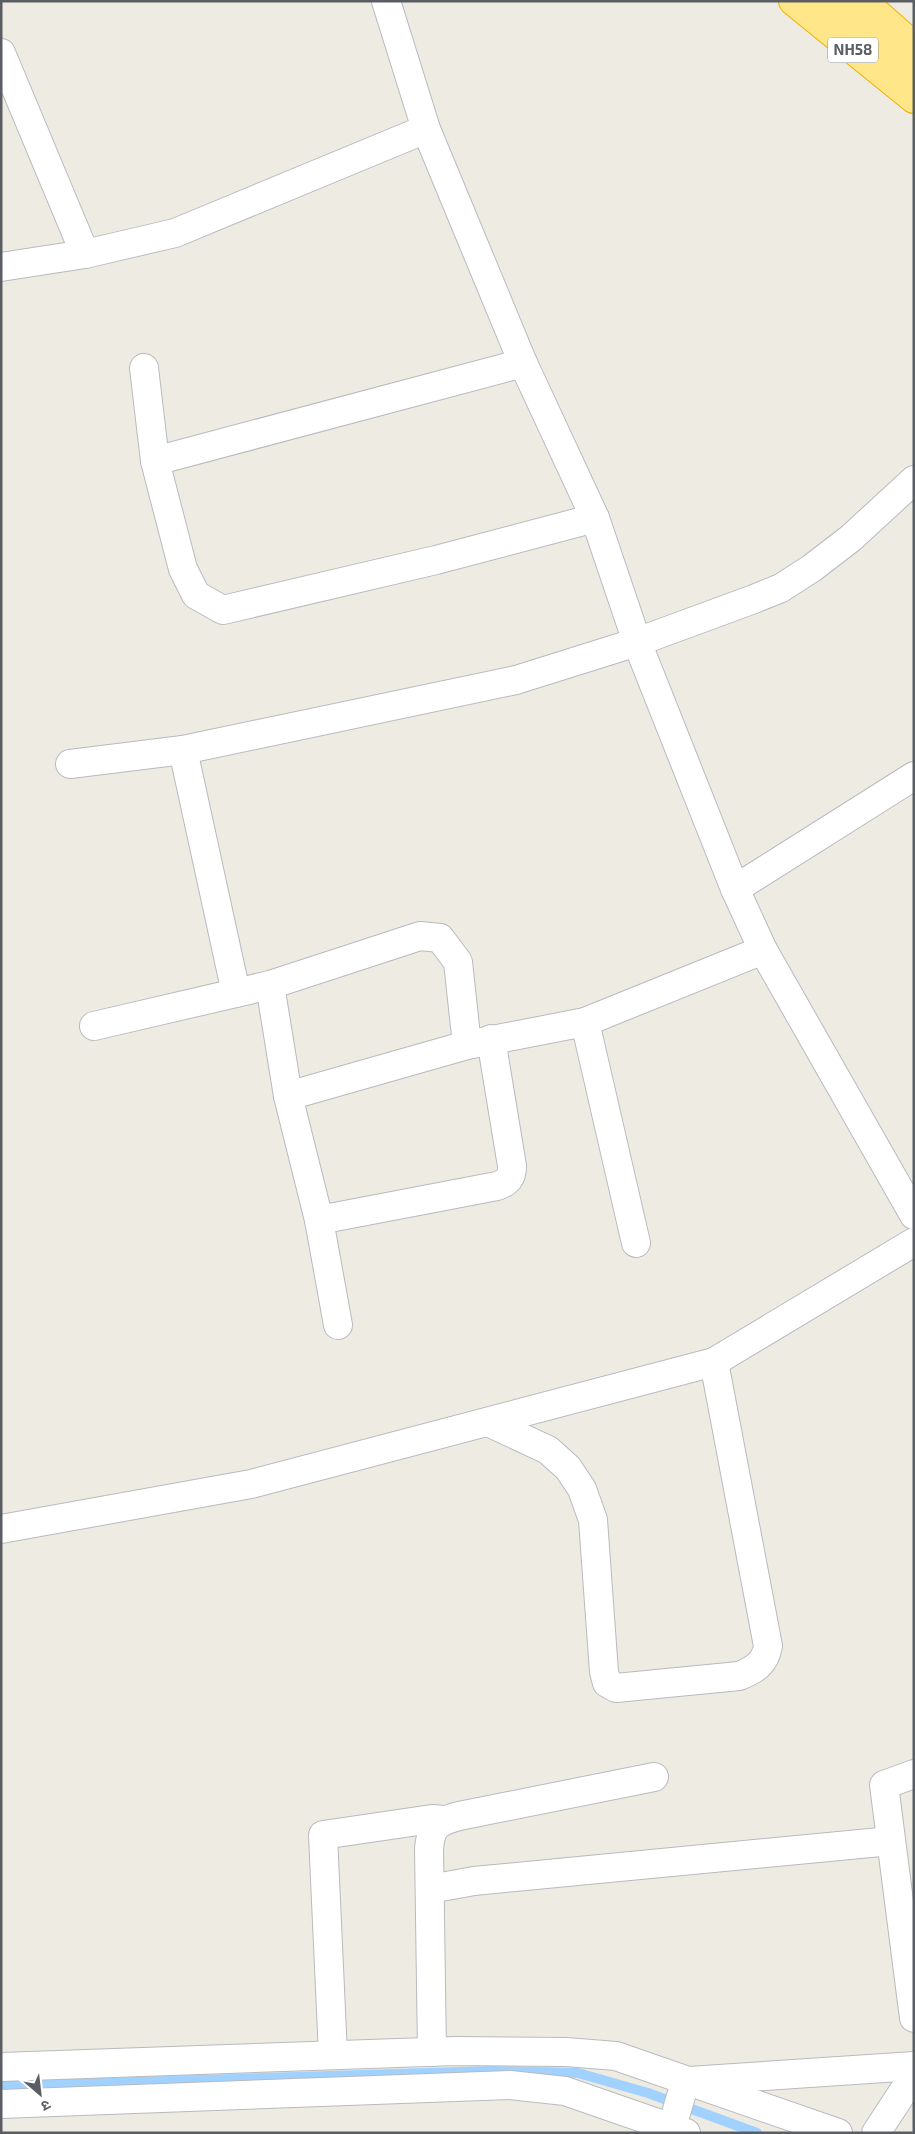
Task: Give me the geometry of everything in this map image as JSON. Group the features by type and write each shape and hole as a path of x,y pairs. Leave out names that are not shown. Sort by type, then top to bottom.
{"highway":[{"name":"NH58","path":"793,1 914,99"},
{"path":"826,1 914,75"},
{"path":"863,1 914,46"},
{"path":"884,1 914,28"}],"street":[{"path":"386,1 426,129 523,364 595,518 637,642 736,889 763,950 914,1215"},
{"path":"1,53 85,254"},
{"path":"1,267 85,254 175,233 426,129"},
{"path":"155,460 523,364"},
{"path":"144,368 155,460 183,568 196,595 224,610 426,562 595,518"},
{"path":"70,764 183,750 516,680 637,642 780,588 812,568 851,538 914,480"},
{"path":"183,750 236,994"},
{"path":"736,889 914,776"},
{"path":"94,1026 270,985 420,936 440,938 458,962 512,1166 512,1174 509,1180 497,1186 319,1220"},
{"path":"288,1096 479,1042 585,1022 763,950"},
{"path":"270,985 288,1096 319,1220 338,1325"},
{"path":"585,1022 636,1243"},
{"path":"1,1529 251,1484 714,1362 914,1242"},
{"path":"488,1422 548,1450 568,1468 582,1489 594,1520 604,1672 607,1683 616,1688 626,1688 739,1676 752,1671 761,1664 766,1656 768,1646 714,1362"},
{"path":"914,1774 884,1785 911,1974 914,2018"},
{"path":"333,2055 323,1836 432,1819 444,1820 654,1777"},
{"path":"432,2052 430,1837 434,1828 444,1820"},
{"path":"430,1889 474,1881 891,1841"},
{"path":"1,2067 432,2052 566,2052 616,2056 685,2087 838,2133"},
{"path":"685,2087 914,2066"},
{"path":"876,2133 914,2075"},
{"path":"1,2104 510,2085 565,2091 675,2128 685,2087"}],"waterway":[{"path":"1,2086 492,2071 578,2073 648,2093 757,2133"}]}
